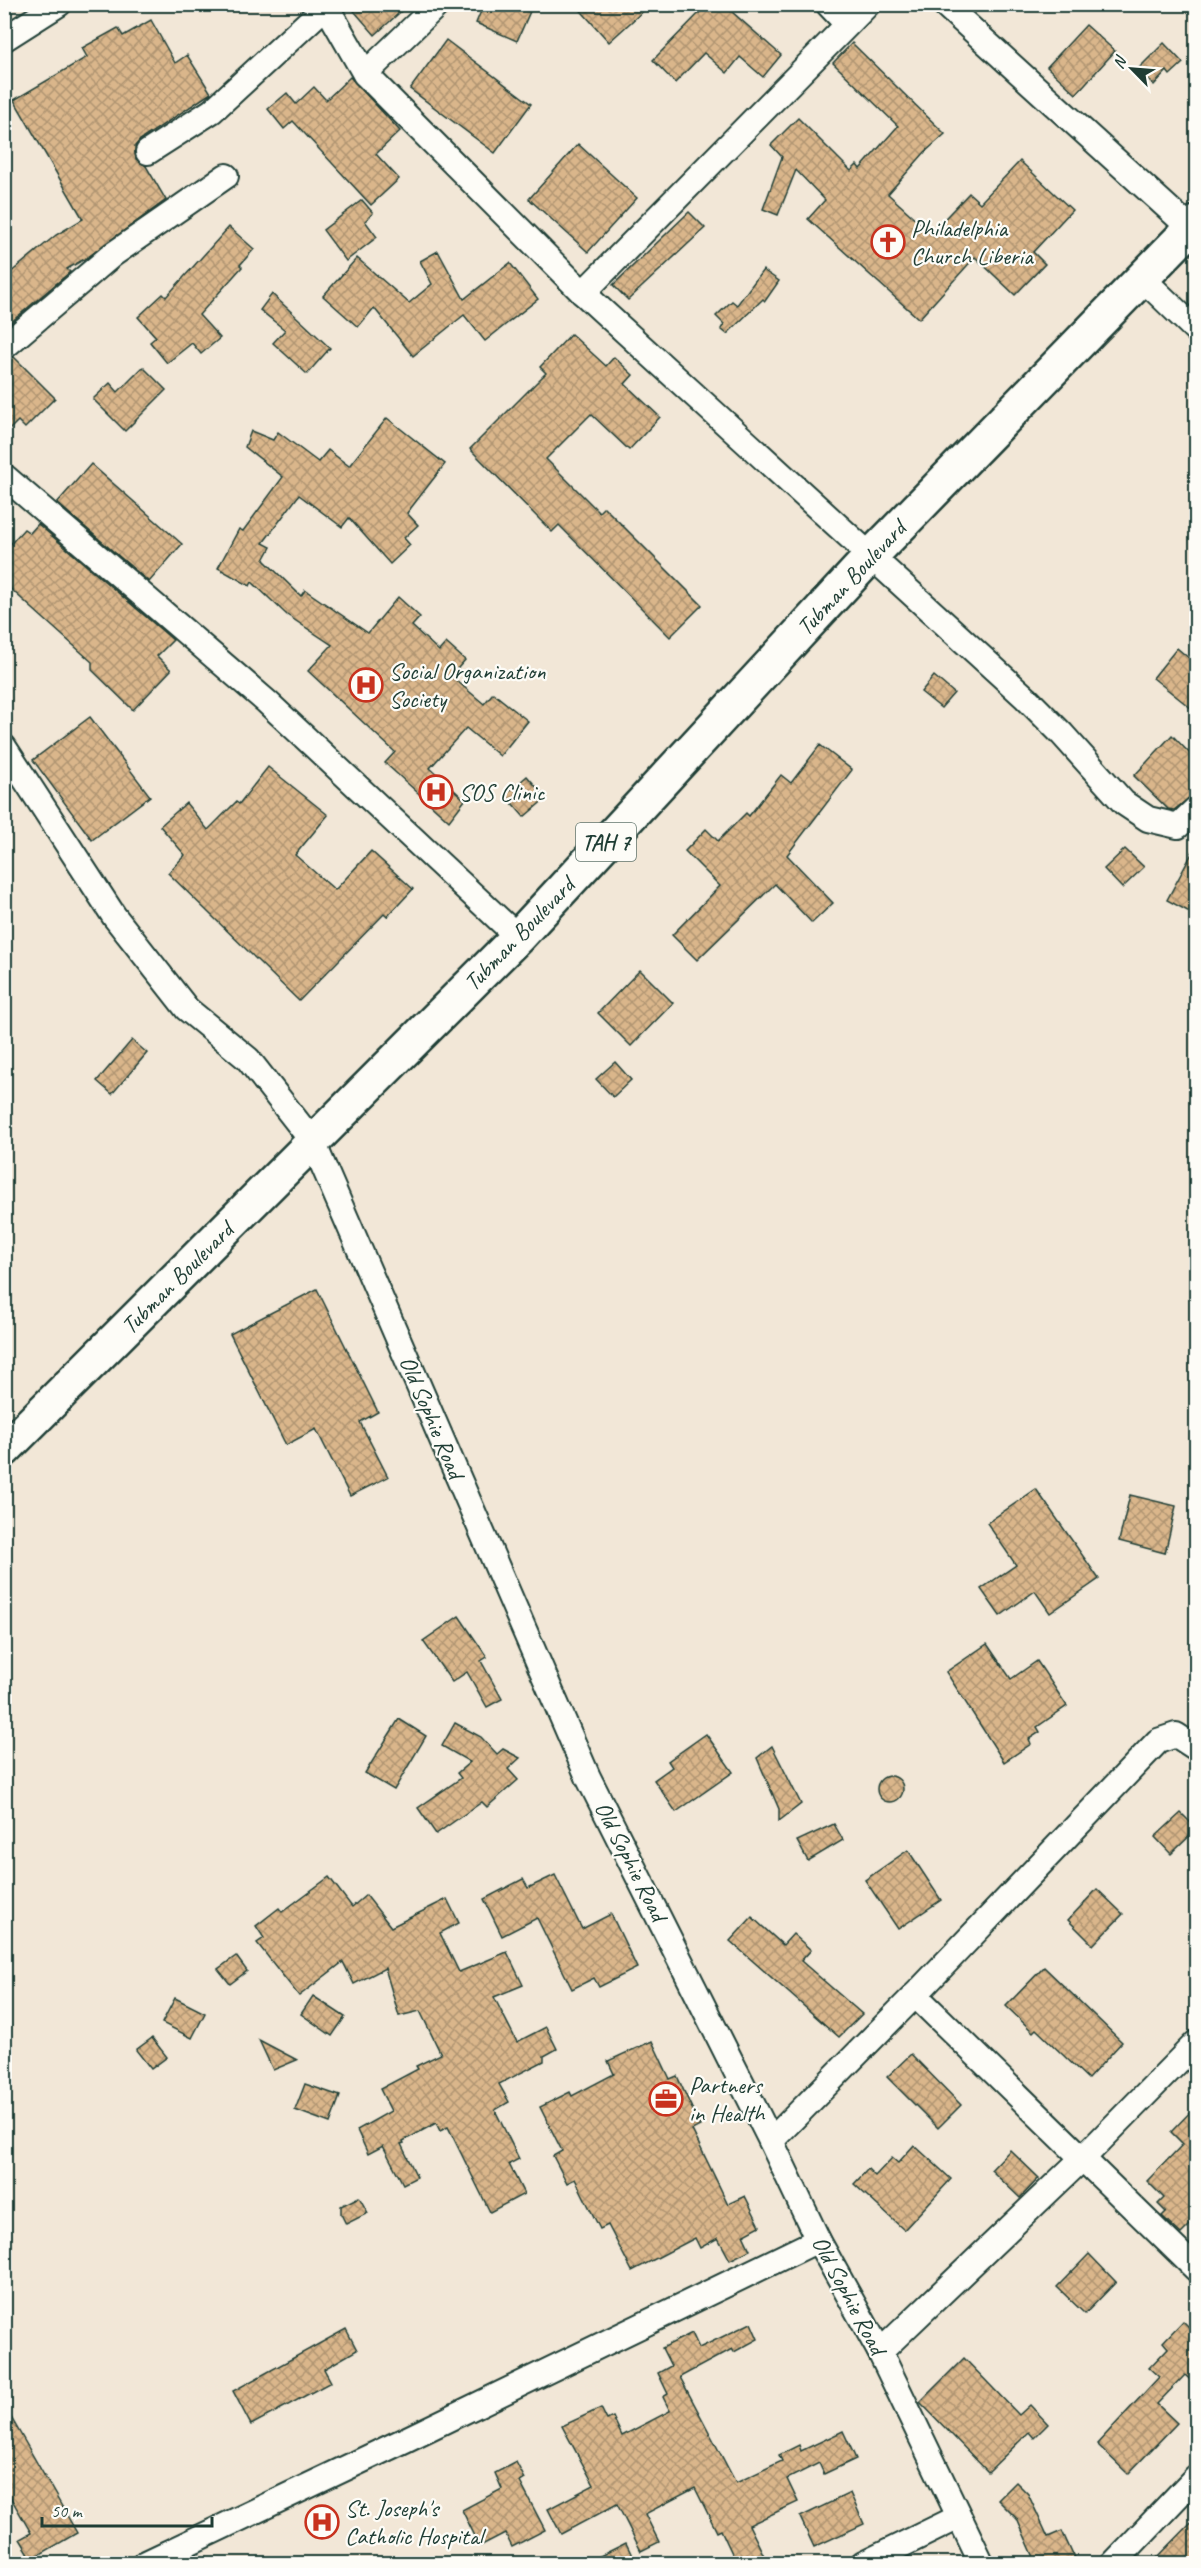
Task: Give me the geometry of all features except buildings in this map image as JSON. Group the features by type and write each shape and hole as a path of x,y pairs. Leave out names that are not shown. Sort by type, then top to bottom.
{"highway":[{"name":"Tubman Boulevard","path":"4,1450 518,937 870,557 1194,226"}],"street":[{"path":"4,39 58,4"},
{"path":"365,74 438,4"},
{"path":"828,4 847,24"},
{"path":"583,293 868,4"},
{"path":"944,4 1194,226"},
{"path":"148,152 212,111 326,5 365,74 583,293 1026,698 1124,803 1148,819 1178,826 1197,809"},
{"path":"4,347 112,255 226,176"},
{"path":"1142,278 1197,330"},
{"path":"4,476 267,702 518,937"},
{"name":"Old Sophie Road","path":"4,747 114,916 187,1010 248,1059 313,1142 588,1777 771,2140 818,2240 880,2352 982,2564"},
{"path":"771,2140 915,1995 1158,1741 1176,1736 1197,1748"},
{"path":"915,1995 1197,2269"},
{"path":"880,2352 1083,2158 1197,2043"},
{"path":"144,2564 818,2240"},
{"path":"1113,2564 1197,2477"},
{"path":"863,2564 959,2517"}],"place":[{"name":"Philadelphia Church Liberia","path":"888,242"},
{"name":"Social Organization Society","path":"366,685"},
{"name":"SOS Clinic","path":"436,792"},
{"name":"Partners in Health","path":"666,2099"},
{"name":"St. Joseph's Catholic Hospital","path":"322,2522"}]}
